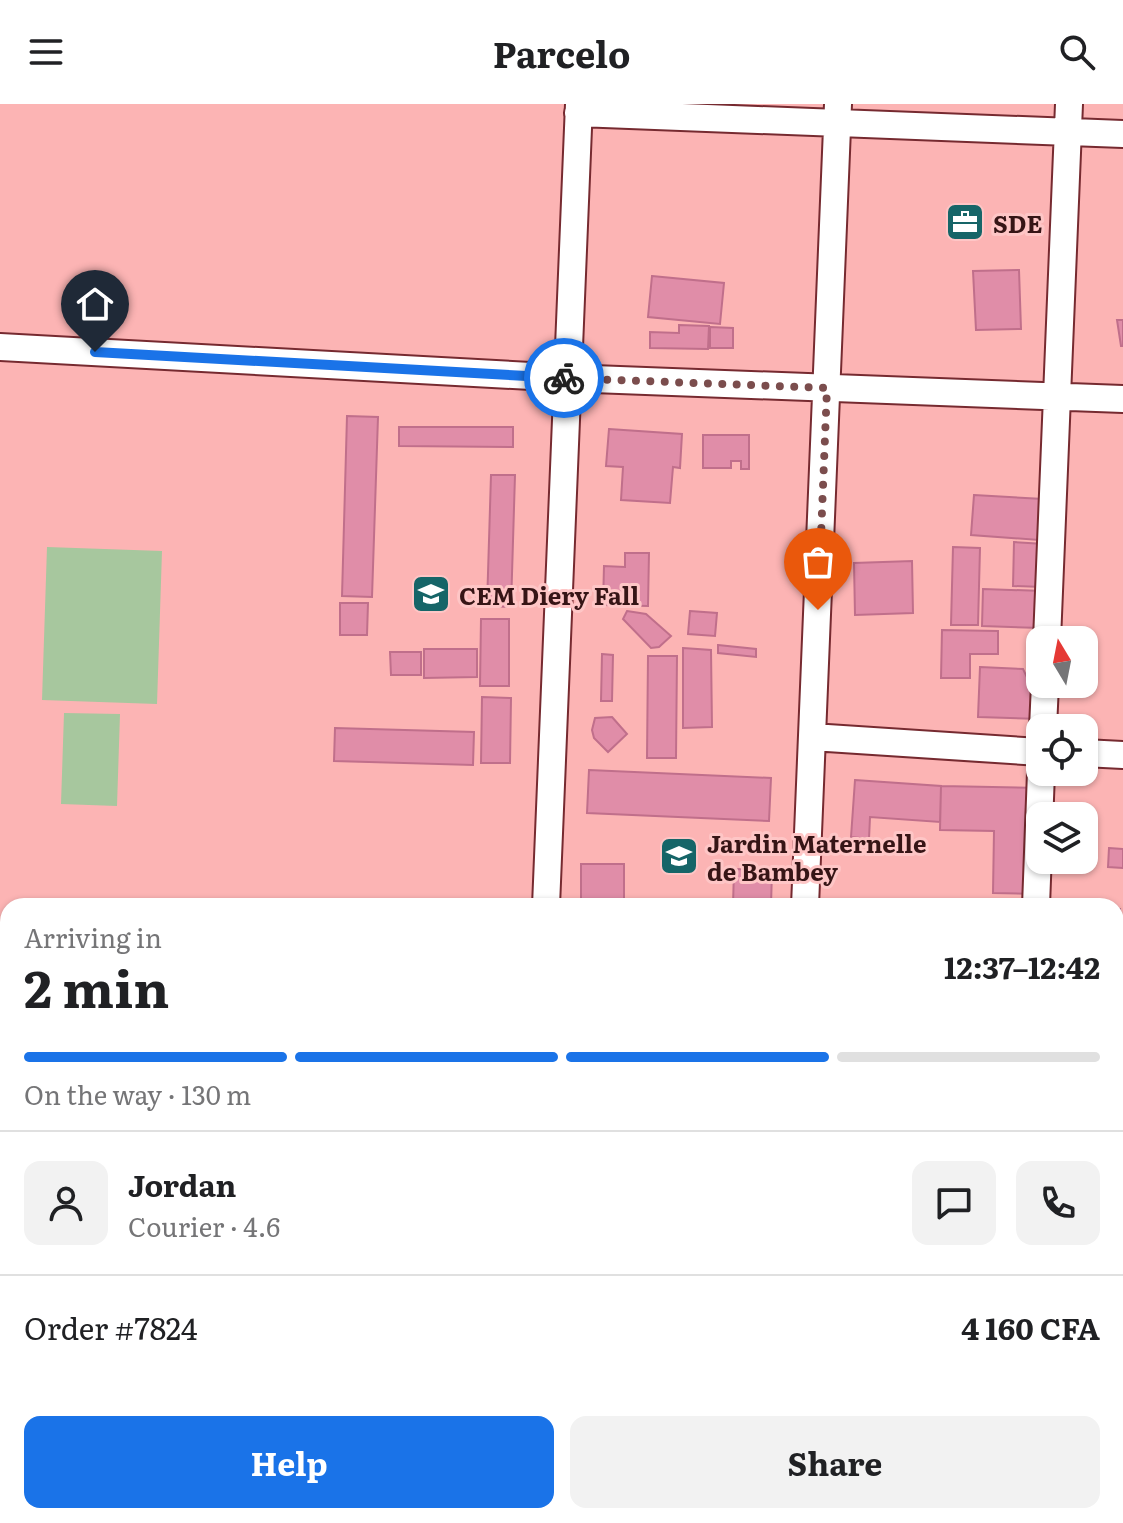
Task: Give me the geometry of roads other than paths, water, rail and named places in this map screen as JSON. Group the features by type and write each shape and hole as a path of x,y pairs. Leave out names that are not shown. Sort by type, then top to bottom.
{"street":[{"path":"1048,626 1069,104"},
{"path":"546,898 578,108 838,113 1123,134"},
{"path":"805,898 838,113"},
{"path":"0,347 567,378 1123,399"},
{"path":"812,737 1026,751"},
{"path":"1098,754 1123,755"},
{"path":"1036,898 1040,786"}],"place":[{"name":"SDE","path":"965,222"},
{"name":"CEM Diery Fall","path":"431,594"},
{"name":"Jardin Maternelle de Bambey","path":"679,856"}]}
